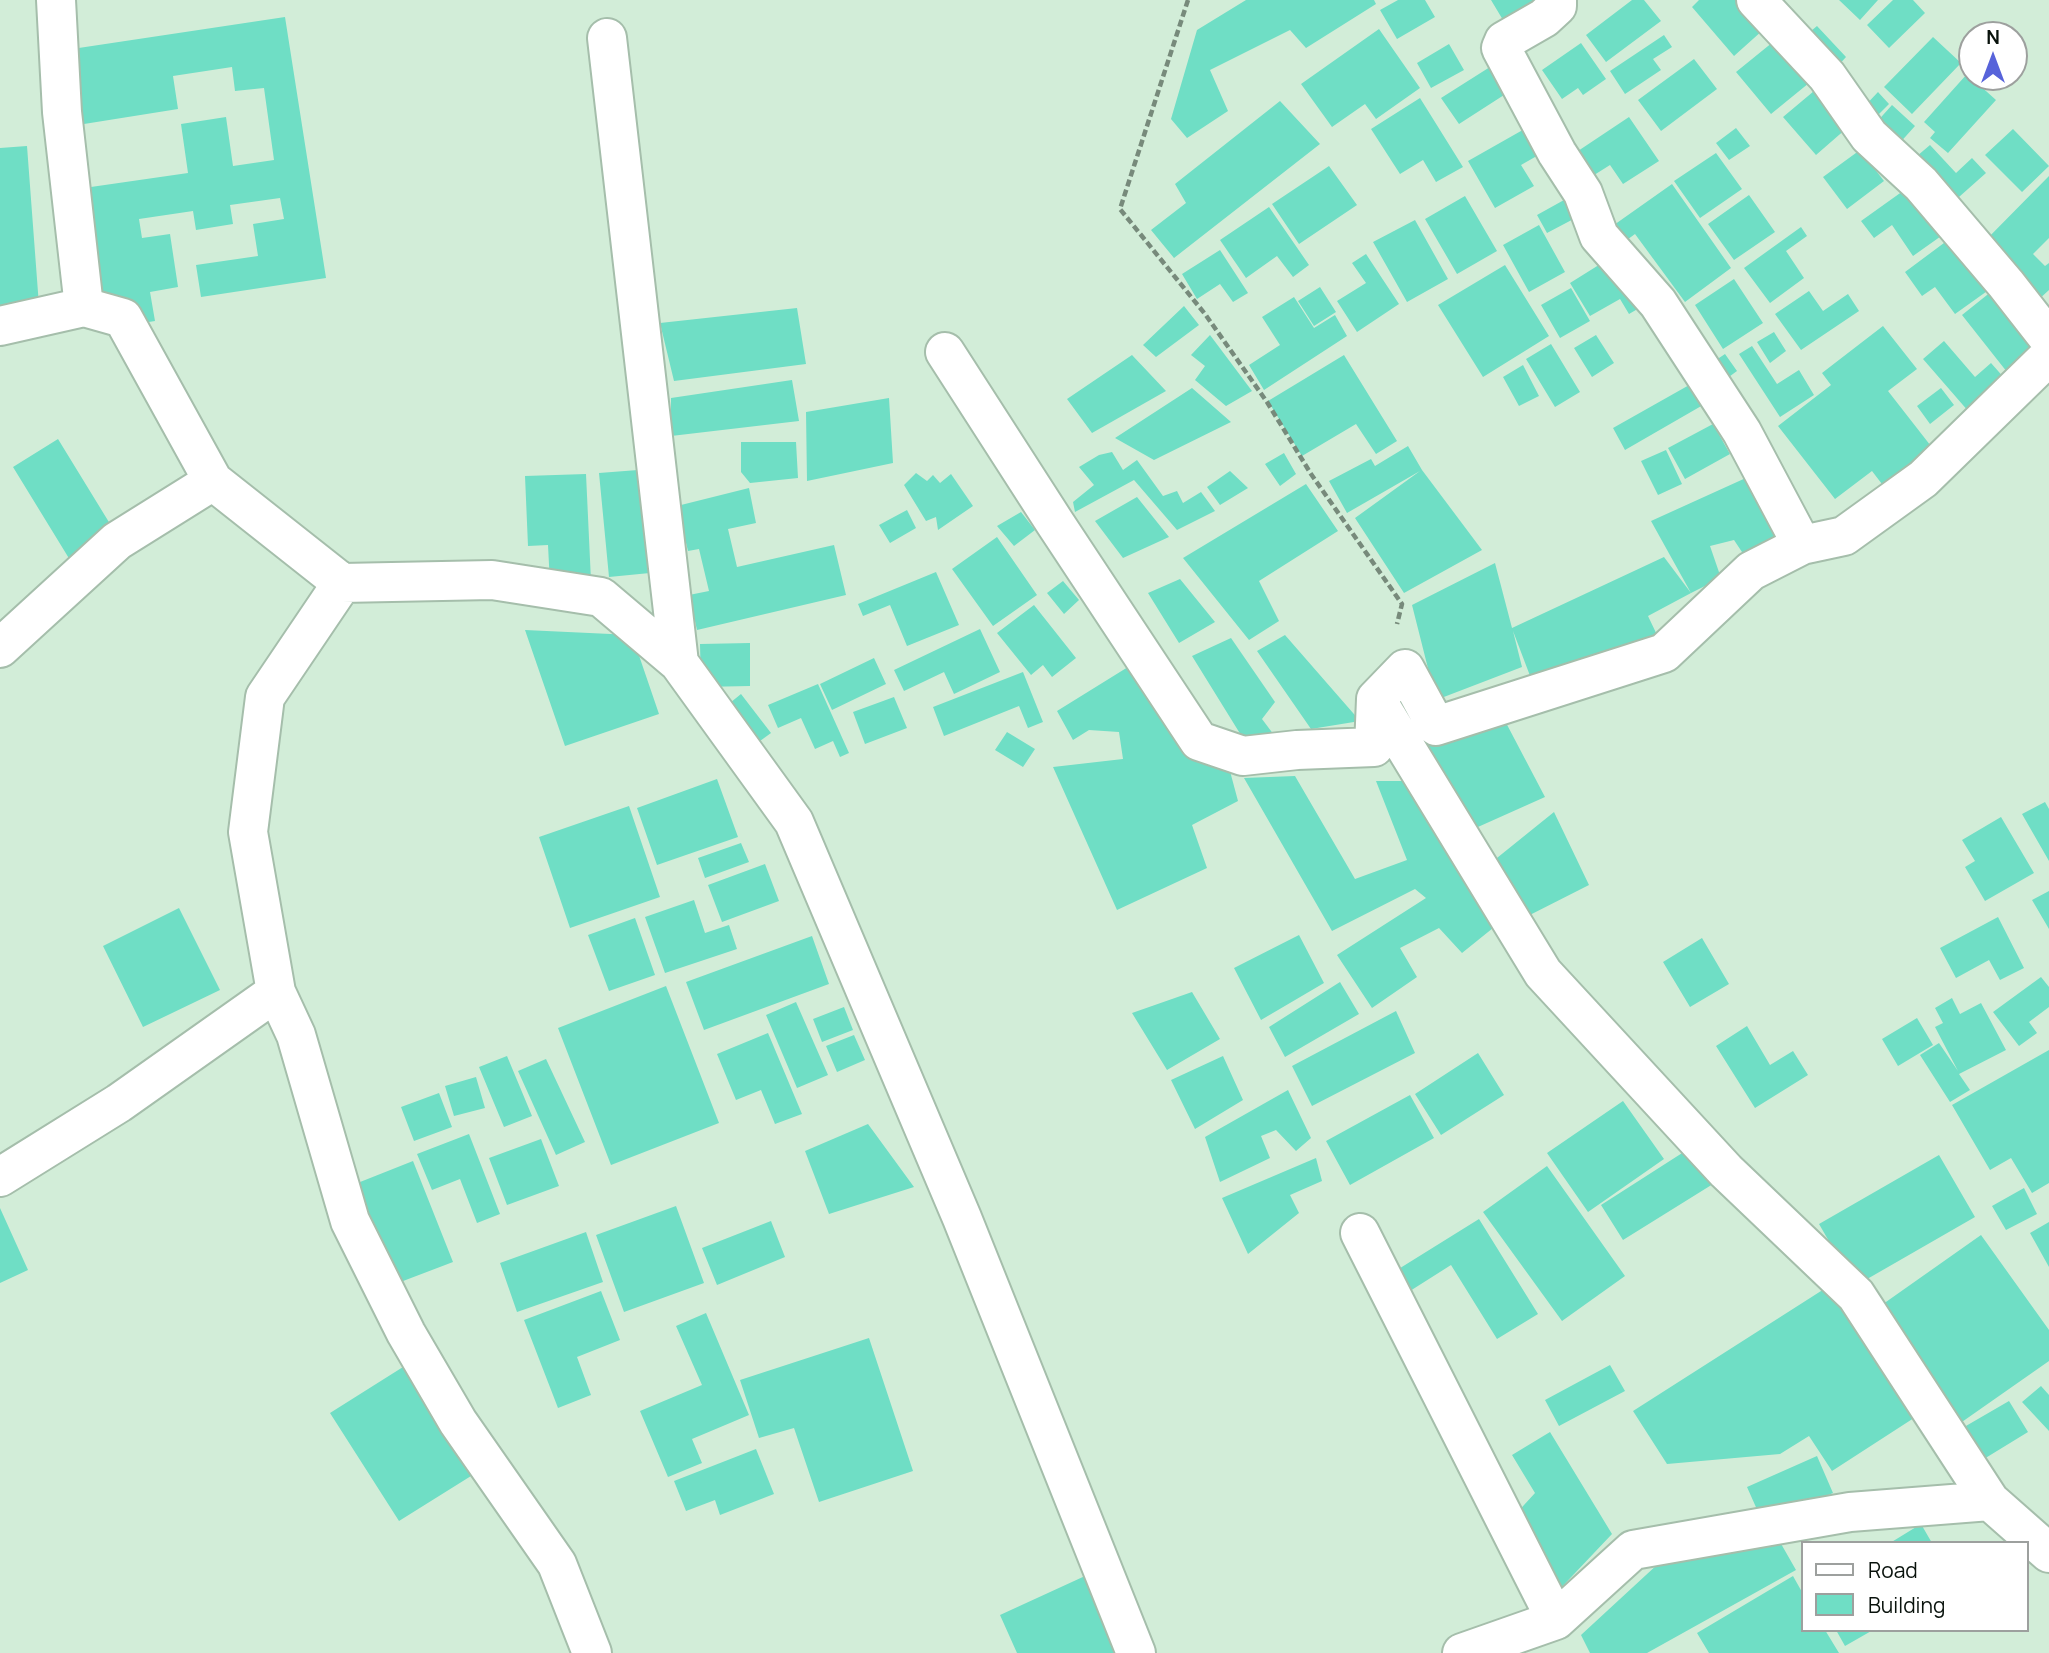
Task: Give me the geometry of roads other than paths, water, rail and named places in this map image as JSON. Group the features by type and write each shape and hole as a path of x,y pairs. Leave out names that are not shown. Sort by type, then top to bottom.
{"street":[{"path":"56,0 62,112 84,307"},
{"path":"1557,0 1557,6 1544,18 1504,41 1501,48 1583,193 1599,236 1658,303 1742,432 1802,545"},
{"path":"1756,0 1827,76 1868,136 1921,184 2049,339"},
{"path":"607,38 679,663"},
{"path":"0,326 84,307 123,318 213,481 342,583 492,580 601,597 679,663 794,822 962,1218 1136,1653"},
{"path":"945,352 1199,741 1243,756 1297,750 1374,747 1376,699 1405,669 1436,726 1664,653 1751,571 1802,545 1844,536 1923,479 2049,356"},
{"path":"0,648 117,541 213,481"},
{"path":"342,583 265,697 248,832 276,992 296,1035 350,1221 406,1332 458,1422 556,1564 592,1653"},
{"path":"1376,699 1543,973 1726,1171 1856,1295 1990,1501 2049,1553"},
{"path":"0,1177 119,1103 276,992"},
{"path":"1360,1233 1556,1620"},
{"path":"1462,1653 1556,1620 1633,1550 1850,1512 1990,1501"}]}
